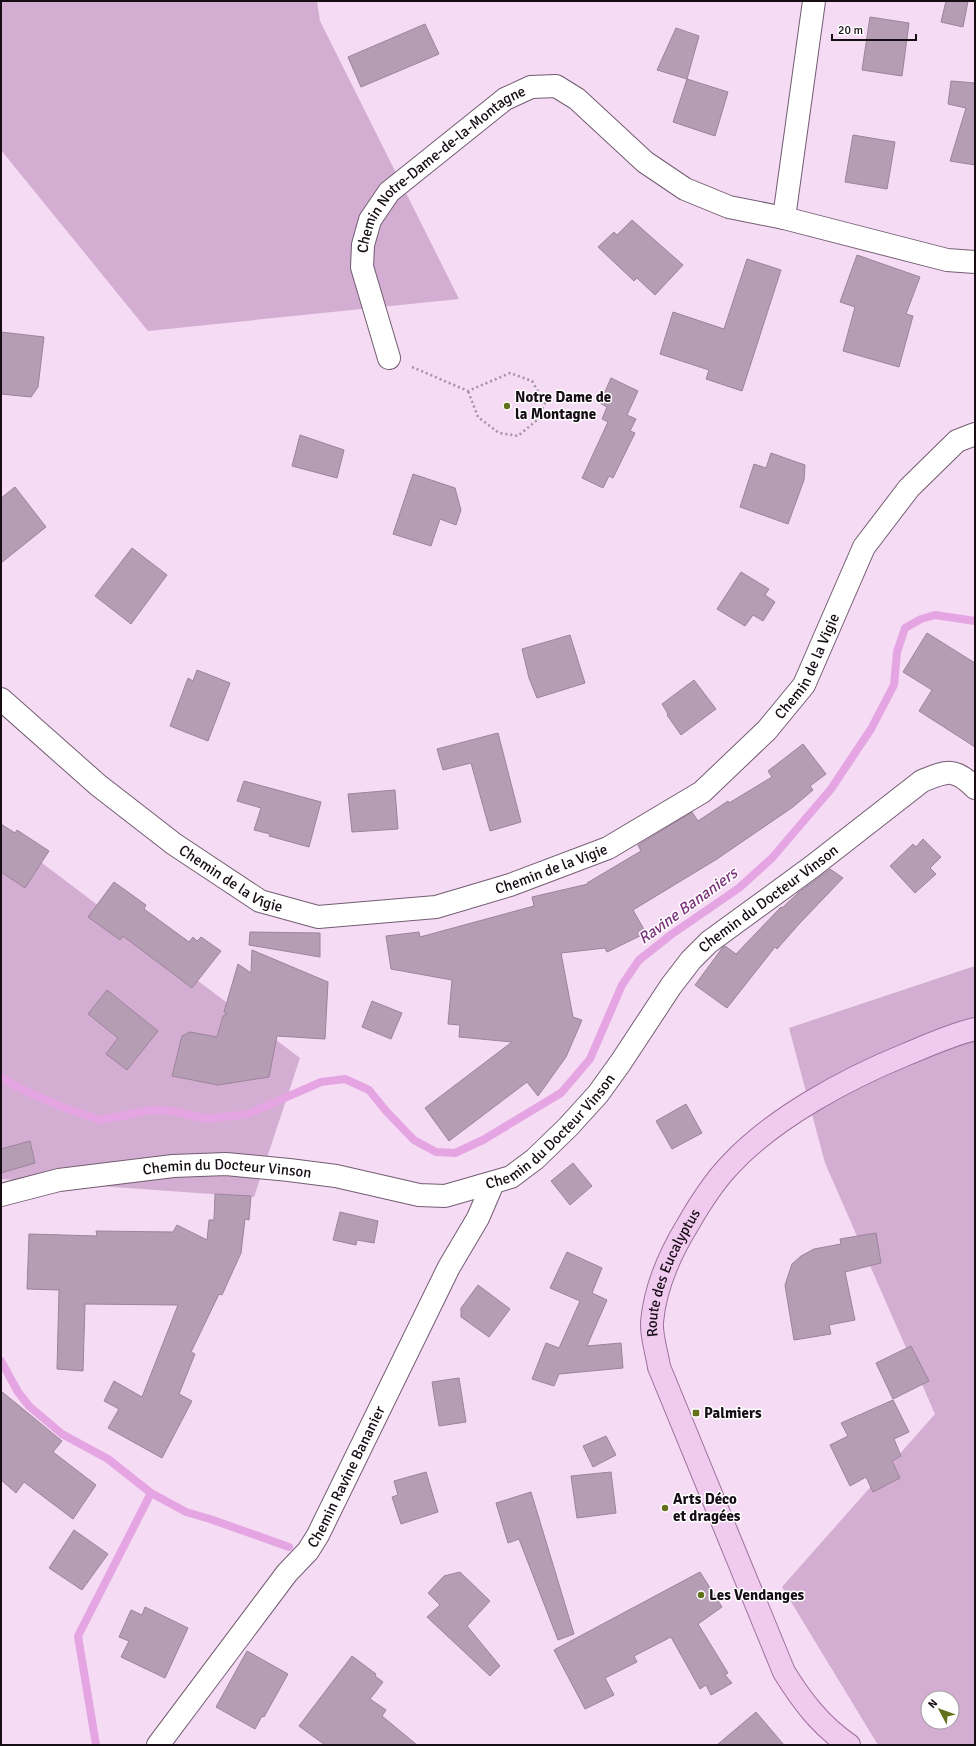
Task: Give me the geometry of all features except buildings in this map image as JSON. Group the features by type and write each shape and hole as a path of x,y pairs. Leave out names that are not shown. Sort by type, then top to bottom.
{"main road":[{"name":"Route des Eucalyptus","path":"849,1745 818,1720 799,1697 784,1672 659,1367 652,1323 661,1280 677,1242 701,1203 729,1166 765,1133 829,1091 878,1066 956,1034 975,1029"}],"street":[{"path":"784,218 814,1"},
{"name":"Chemin Notre-Dame-de-la-Montagne","path":"389,358 362,267 362,244 370,220 389,192 505,99 531,87 556,86 577,99 645,162 685,189 729,207 784,218 947,260 975,262"},
{"name":"Chemin de la Vigie","path":"1,699 98,785 174,844 260,901 318,918 436,907 510,885 608,848 702,792 767,730 804,685 864,546 909,488 957,441 975,434"},
{"name":"Chemin du Docteur Vinson","path":"1,1195 39,1185 92,1175 173,1166 226,1164 336,1176 419,1195 445,1196 510,1177 535,1159 568,1127 598,1094 671,986 691,960 709,942 813,866 922,781 941,774 956,773 966,778 975,788"},
{"name":"Chemin Ravine Bananier","path":"158,1745 287,1573 308,1551 318,1535 449,1267 478,1218 493,1183"}],"path":[{"path":"389,358 468,391 478,417 499,433 518,436 537,420 544,403 532,381 510,372 468,391"}],"shaded area":[{"path":"1,1 317,1 320,21 459,299 148,331 1,150"},
{"path":"1,832 300,1058 254,1197 1,1179"},
{"path":"975,966 975,1745 878,1745 782,1587 935,1414 825,1163 789,1028"}],"waterway":[{"name":"Ravine Bananiers","path":"1,1077 21,1089 62,1107 101,1120 152,1110 172,1111 207,1119 248,1114 321,1082 345,1079 369,1090 386,1111 414,1140 436,1152 455,1153 483,1140 561,1093 590,1059 622,985 639,960 672,934 739,888 772,858 831,789 871,729 894,685 897,652 905,628 921,619 935,615 975,621"},
{"path":"1,1361 18,1392 29,1406 62,1434 108,1459 151,1493 186,1512 289,1547"},
{"path":"96,1745 78,1636 151,1493"}],"place":[{"name":"Notre Dame de la Montagne","path":"507,406"},
{"name":"Palmiers","path":"696,1413"},
{"name":"Arts Déco et dragées","path":"665,1508"},
{"name":"Les Vendanges","path":"701,1595"}]}
